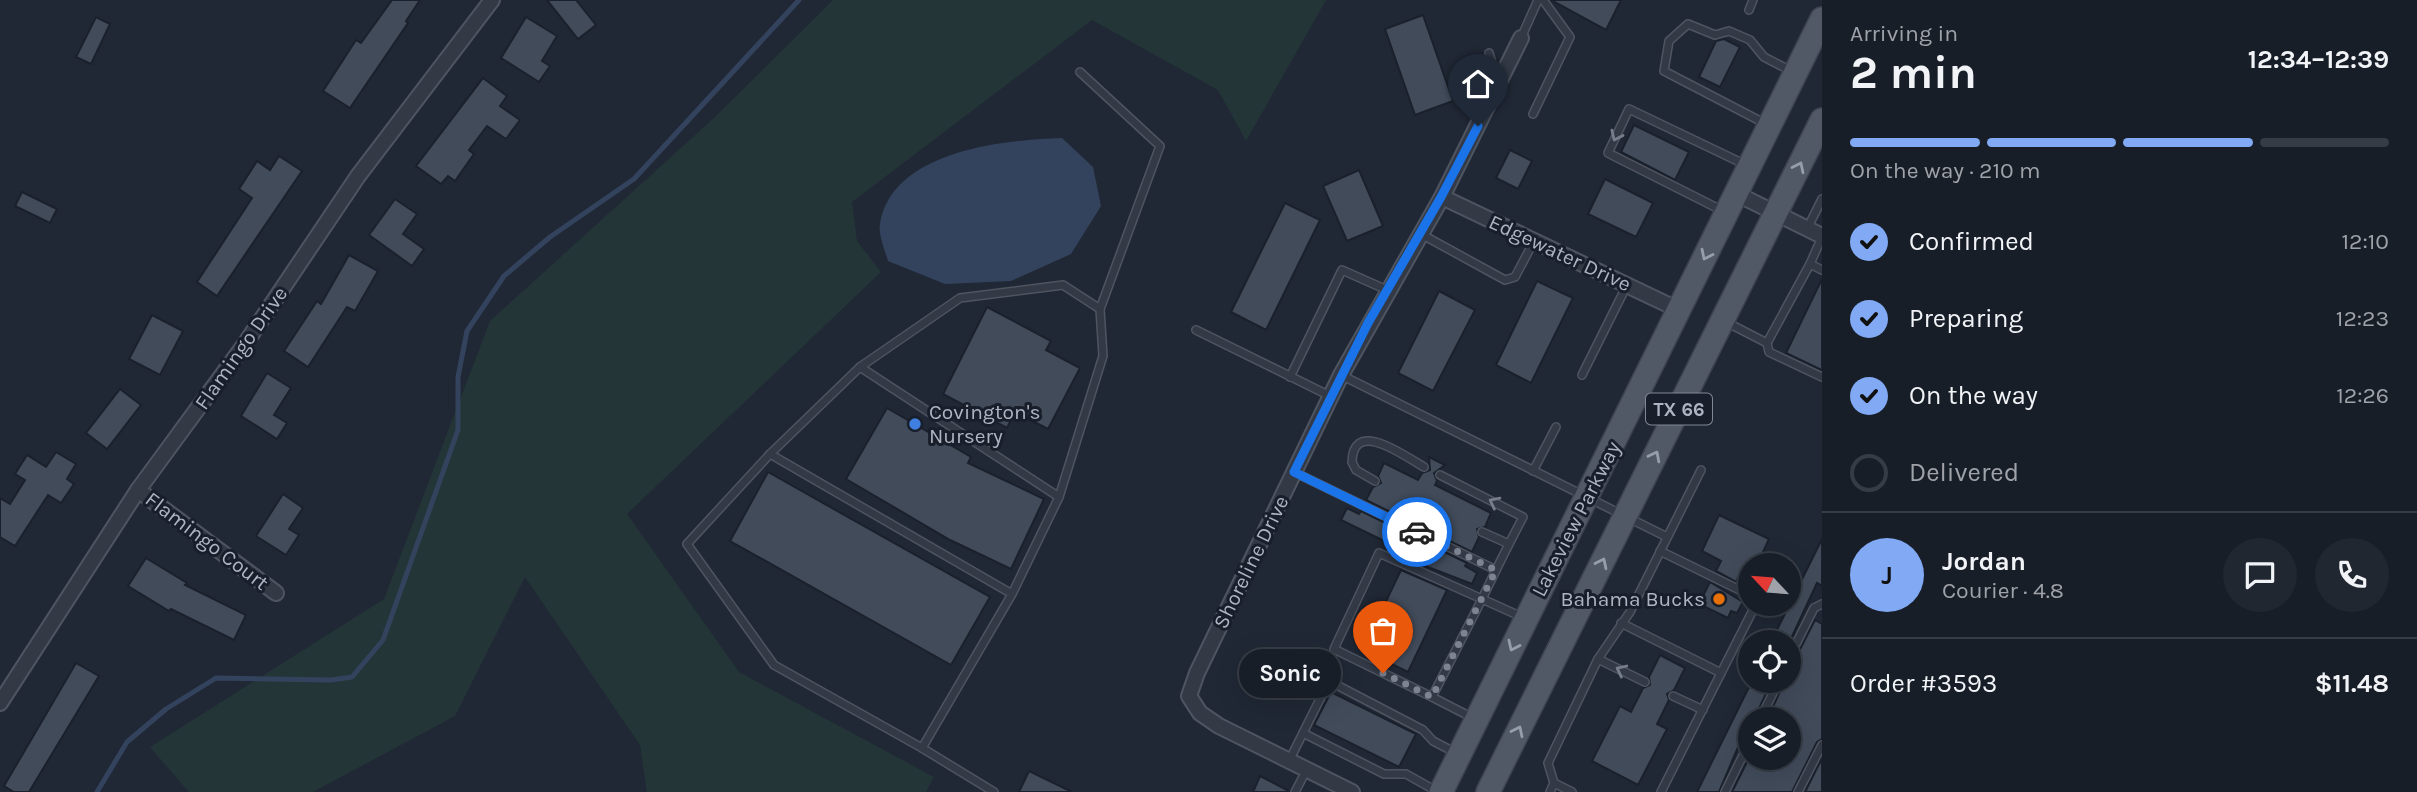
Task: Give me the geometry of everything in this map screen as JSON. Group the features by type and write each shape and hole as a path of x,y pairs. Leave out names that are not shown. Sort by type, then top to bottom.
{"main road":[{"name":"Lakeview Parkway","path":"1440,792 1588,498 1822,19"},
{"name":"Lakeview Parkway","path":"1488,792 1822,120"}],"street":[{"name":"Flamingo Drive","path":"0,703 138,489 245,344 358,176 492,0"},
{"name":"Shoreline Drive","path":"1352,792 1219,726 1200,713 1189,696 1197,674 1341,375 1441,197 1521,37"},
{"name":"Edgewater Drive","path":"1441,197 1679,310"},
{"path":"1732,203 1777,214 1822,237"},
{"name":"Flamingo Court","path":"138,489 276,593"}],"lane":[{"path":"1521,37 1538,0"},
{"path":"1533,114 1570,37 1544,0"},
{"path":"1749,10 1753,0"},
{"path":"1770,126 1664,71 1669,41 1688,24 1716,35 1728,30 1750,40 1764,57 1796,73"},
{"path":"1489,53 1498,85"},
{"path":"922,748 1012,594 1059,498 1103,356 1100,309 1160,146 1080,72"},
{"path":"1732,203 1664,182 1608,153 1629,108 1750,167"},
{"path":"1807,229 1822,199"},
{"path":"1420,234 1505,280 1515,278 1534,241"},
{"path":"1822,237 1768,343 1769,352 1822,377"},
{"path":"1810,264 1822,270"},
{"path":"1290,377 1342,270 1387,290"},
{"path":"994,792 922,748 774,665 687,544 769,454 860,367 960,298 1063,285 1100,309"},
{"path":"1582,375 1627,285"},
{"path":"1723,321 1768,343"},
{"path":"1196,330 1331,397"},
{"path":"860,367 1059,498"},
{"path":"1341,375 1667,537"},
{"path":"1533,471 1556,427"},
{"path":"1375,481 1356,470 1352,462 1356,446 1364,440 1374,440 1424,467"},
{"path":"769,454 1012,594"},
{"path":"1550,792 1554,783 1548,763 1598,659 1621,623 1702,470"},
{"path":"1294,472 1496,570"},
{"path":"1432,697 1522,517 1440,475"},
{"path":"1482,532 1509,544"},
{"path":"1660,551 1738,589"},
{"path":"1477,720 1334,649 1379,553 1526,618"},
{"path":"1801,634 1814,608 1822,604"},
{"path":"1661,792 1750,616"},
{"path":"1621,623 1721,673"},
{"path":"1598,659 1645,682"},
{"path":"1289,761 1329,681 1423,730 1433,741 1460,755"},
{"path":"1673,696 1703,710"},
{"path":"1303,733 1384,774 1406,774 1440,792"},
{"path":"1798,792 1822,744"},
{"path":"1726,792 1738,766"},
{"path":"1295,792 1307,769"},
{"path":"1554,783 1572,792"}],"shaded area":[{"path":"833,0 1326,0 1246,141 1218,90 1092,20 852,202 857,241 881,272 627,514 739,672 934,777 926,792 647,792 640,745 525,577 455,716 313,792 189,792 150,747 384,599 490,321 715,117"}],"water":[{"path":"1062,138 1093,167 1101,206 1071,254 1011,281 945,284 888,261 880,224 889,199 905,180 927,165 953,154 1010,142"}],"building":[{"path":"392,0 420,0 406,21 408,23 350,108 323,91 356,40 361,43"},
{"path":"547,0 576,0 596,25 578,39"},
{"path":"1551,0 1621,0 1606,30"},
{"path":"1423,15 1453,101 1415,115 1385,29"},
{"path":"96,17 110,24 91,64 76,57"},
{"path":"526,17 557,36 542,61 550,66 539,82 501,58"},
{"path":"1724,39 1740,47 1720,87 1699,77 1716,41"},
{"path":"483,78 507,96 500,106 520,120 506,139 487,126 469,150 474,154 455,181 448,176 441,184 416,166"},
{"path":"1634,125 1689,152 1675,180 1621,152"},
{"path":"1510,150 1532,161 1518,189 1496,178"},
{"path":"279,156 302,171 217,296 197,282 252,198 239,189 257,161 270,170"},
{"path":"1359,170 1383,226 1347,241 1323,186"},
{"path":"1605,179 1653,203 1636,237 1588,214"},
{"path":"22,192 57,209 50,223 15,206"},
{"path":"395,199 417,214 403,234 424,249 412,266 369,235"},
{"path":"1285,203 1320,220 1266,330 1231,312"},
{"path":"349,255 378,271 355,311 347,307 308,367 284,351 317,301 321,304"},
{"path":"1822,279 1822,370 1786,353"},
{"path":"1537,281 1573,298 1531,383 1496,365"},
{"path":"1439,291 1475,310 1433,391 1398,373"},
{"path":"987,307 1051,341 1046,350 1080,368 1048,429 1015,412 1007,428 943,394"},
{"path":"152,315 183,331 160,375 129,359"},
{"path":"267,373 291,388 274,415 287,423 277,439 241,416"},
{"path":"120,389 141,405 107,449 86,433"},
{"path":"887,408 971,457 968,463 1044,499 1011,569 950,540 846,479"},
{"path":"56,452 76,464 67,479 74,484 61,503 48,495 15,546 0,537 0,498 10,504 25,480 15,474 27,455 46,467"},
{"path":"1429,457 1445,465 1434,473 1437,481 1435,485 1491,513 1485,527 1477,529 1479,537 1472,552 1366,500 1373,487 1381,483 1378,476 1384,463 1418,480 1422,473 1430,470"},
{"path":"768,472 990,597 951,665 730,541"},
{"path":"283,494 303,508 289,529 299,535 286,555 256,536"},
{"path":"1347,508 1359,514 1361,511 1467,563 1465,566 1477,573 1472,584 1407,559 1409,553 1341,520"},
{"path":"1719,515 1769,539 1763,553 1738,553 1736,582 1716,571 1721,561 1702,551"},
{"path":"1822,539 1822,586 1817,583 1795,630 1777,630 1784,616 1801,616 1801,581"},
{"path":"146,558 187,583 185,585 246,615 234,640 171,609 169,611 128,586"},
{"path":"1401,570 1447,590 1408,672 1359,648 1372,621 1376,622"},
{"name":"Bahama Bucks","path":"1710,582 1738,599 1738,611 1731,611 1728,618 1699,604"},
{"path":"1815,620 1822,624 1822,739 1817,742 1792,792 1732,792 1743,770 1801,770 1801,707 1773,707 1779,693 1801,693 1801,647"},
{"path":"1660,655 1685,668 1674,690 1667,694 1669,700 1657,724 1667,729 1638,785 1592,761 1620,706 1631,712 1643,688 1650,685 1649,677"},
{"path":"76,663 99,676 29,792 14,792 4,786"},
{"path":"1331,692 1416,734 1399,767 1314,725"},
{"path":"1746,693 1766,693 1760,707 1739,707"},
{"path":"1738,709 1738,747 1719,792 1697,792"},
{"path":"1822,758 1822,792 1805,792"},
{"path":"1029,771 1072,792 1019,792"},
{"path":"1260,776 1289,791 1289,792 1253,792"}],"waterway":[{"path":"97,792 127,742 166,709 216,678 331,680 352,677 383,640 458,430 458,377 467,331 504,276 550,237 634,179 799,0"}],"way so far":[{"path":"1383,673 1432,697 1496,570 1417,532"}],"place":[{"name":"Covington's Nursery","path":"915,424"},
{"name":"Bahama Bucks","path":"1719,599"},
{"name":"Sonic","path":"1383,673"}],"route":[{"path":"1417,532 1294,472 1368,323 1441,197 1478,126"}]}
